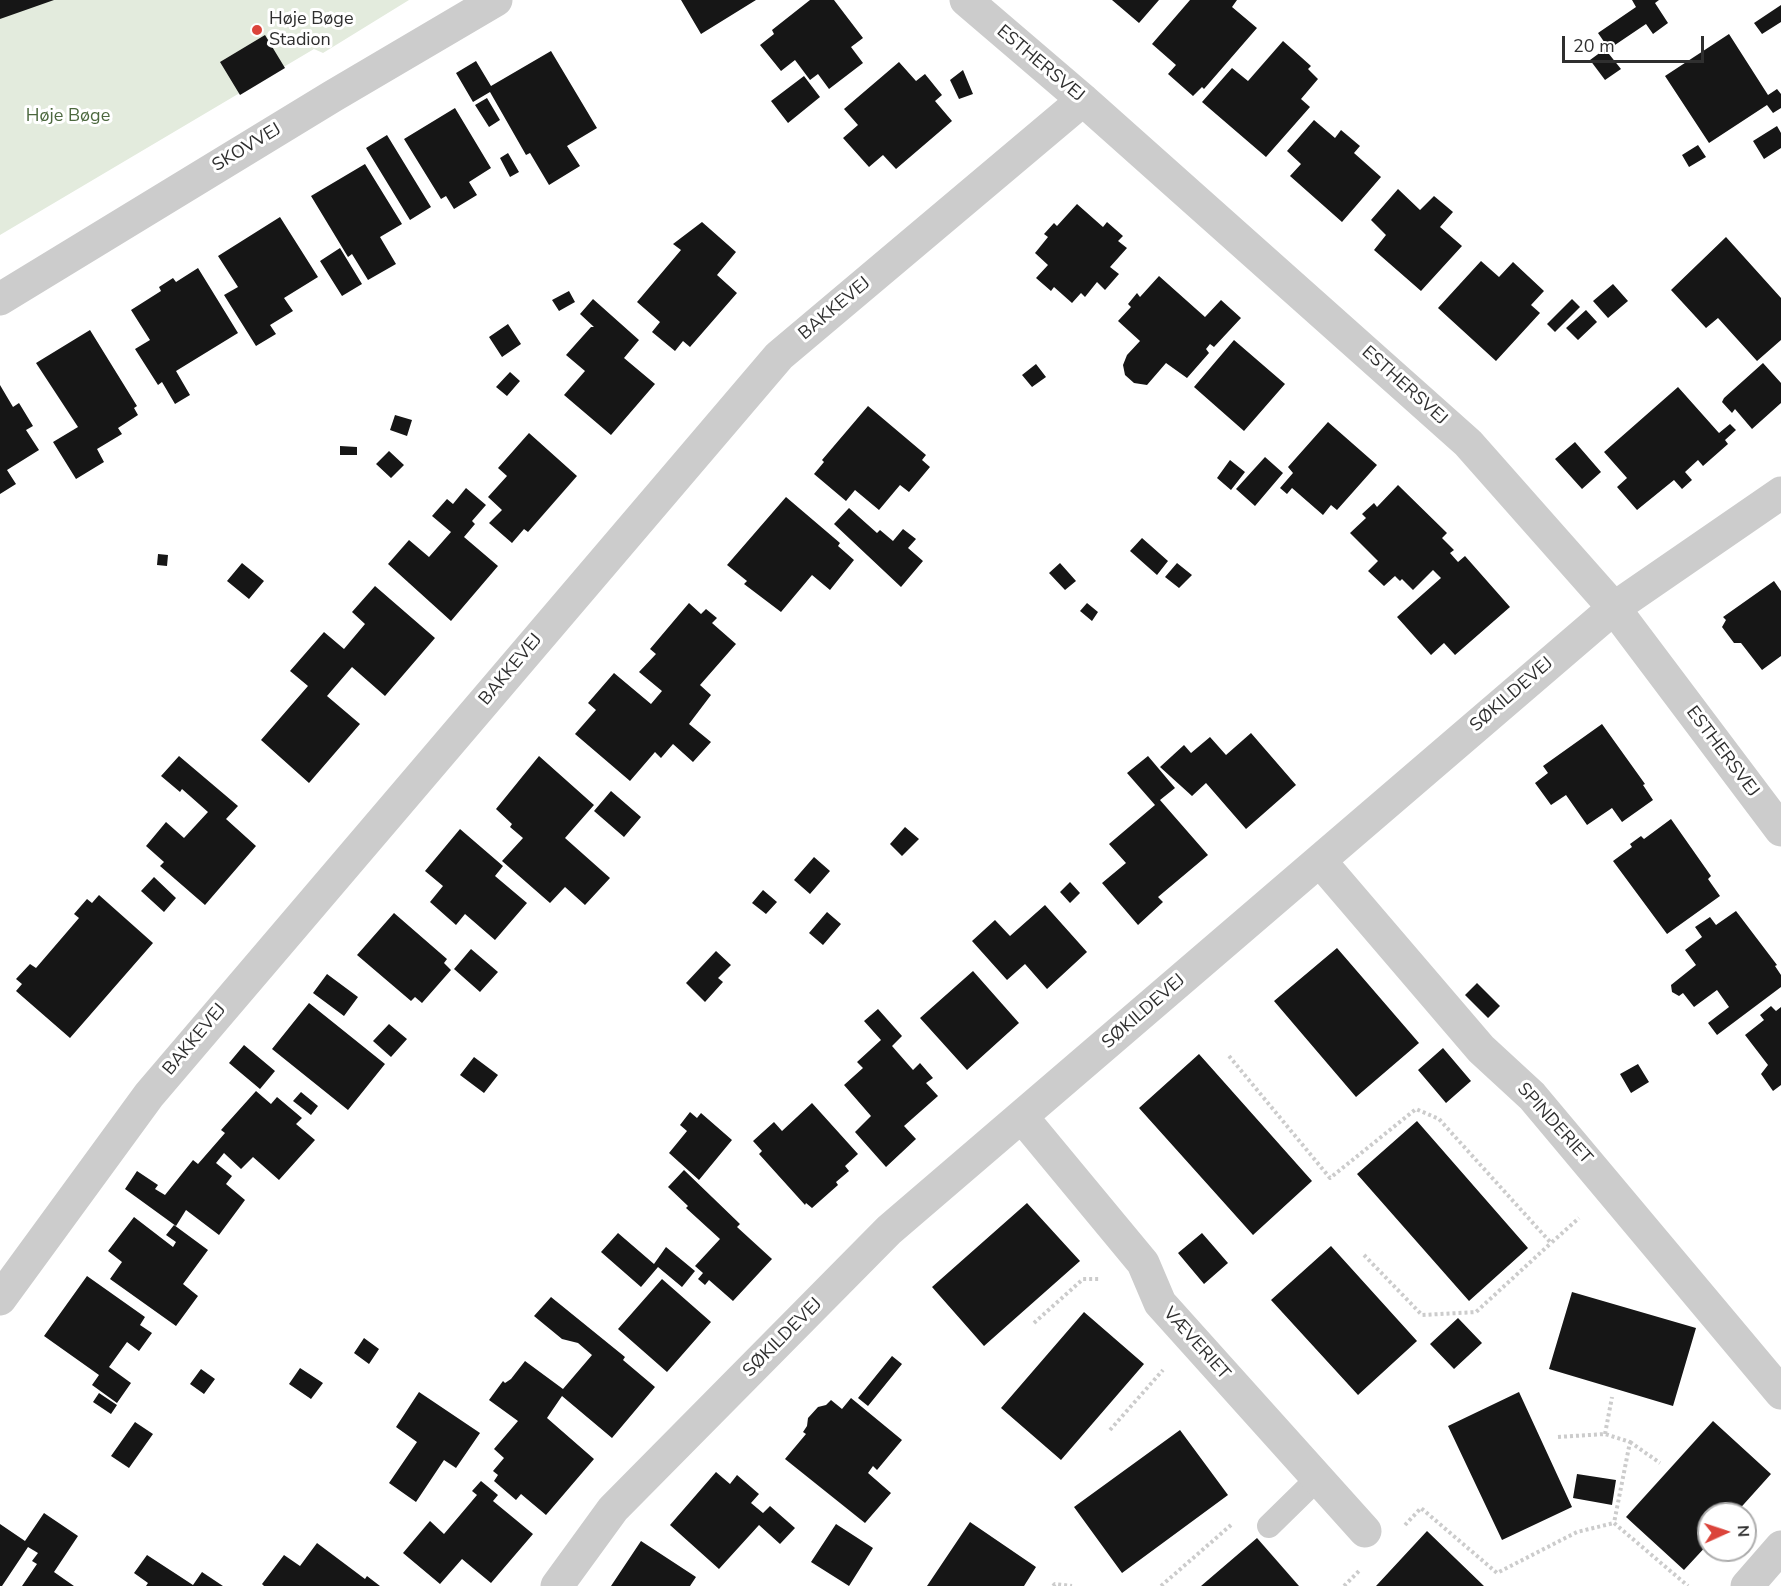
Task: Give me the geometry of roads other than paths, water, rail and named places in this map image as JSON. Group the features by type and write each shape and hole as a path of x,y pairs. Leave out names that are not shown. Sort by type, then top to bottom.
{"street":[{"name":"SKOVVEJ","path":"0,299 333,96 496,0"},
{"name":"ESTHERSVEJ","path":"966,0 1083,100 1468,443 1614,608 1781,830"},
{"name":"BAKKEVEJ","path":"0,1299 149,1095 779,356 1083,100"},
{"name":"SØKILDEVEJ","path":"557,1586 613,1509 889,1230 1614,608 1781,494"},
{"name":"SPINDERIET","path":"1320,861 1481,1049 1532,1096 1781,1393"},
{"name":"VÆVERIET","path":"1022,1117 1143,1263 1160,1303 1365,1531"},
{"path":"1747,1586 1781,1547"}],"lane":[{"path":"1269,1526 1317,1479"}],"place":[{"name":"Høje Bøge Stadion","path":"257,30"}],"park label":[{"name":"Høje Bøge","path":"68,117"}]}
